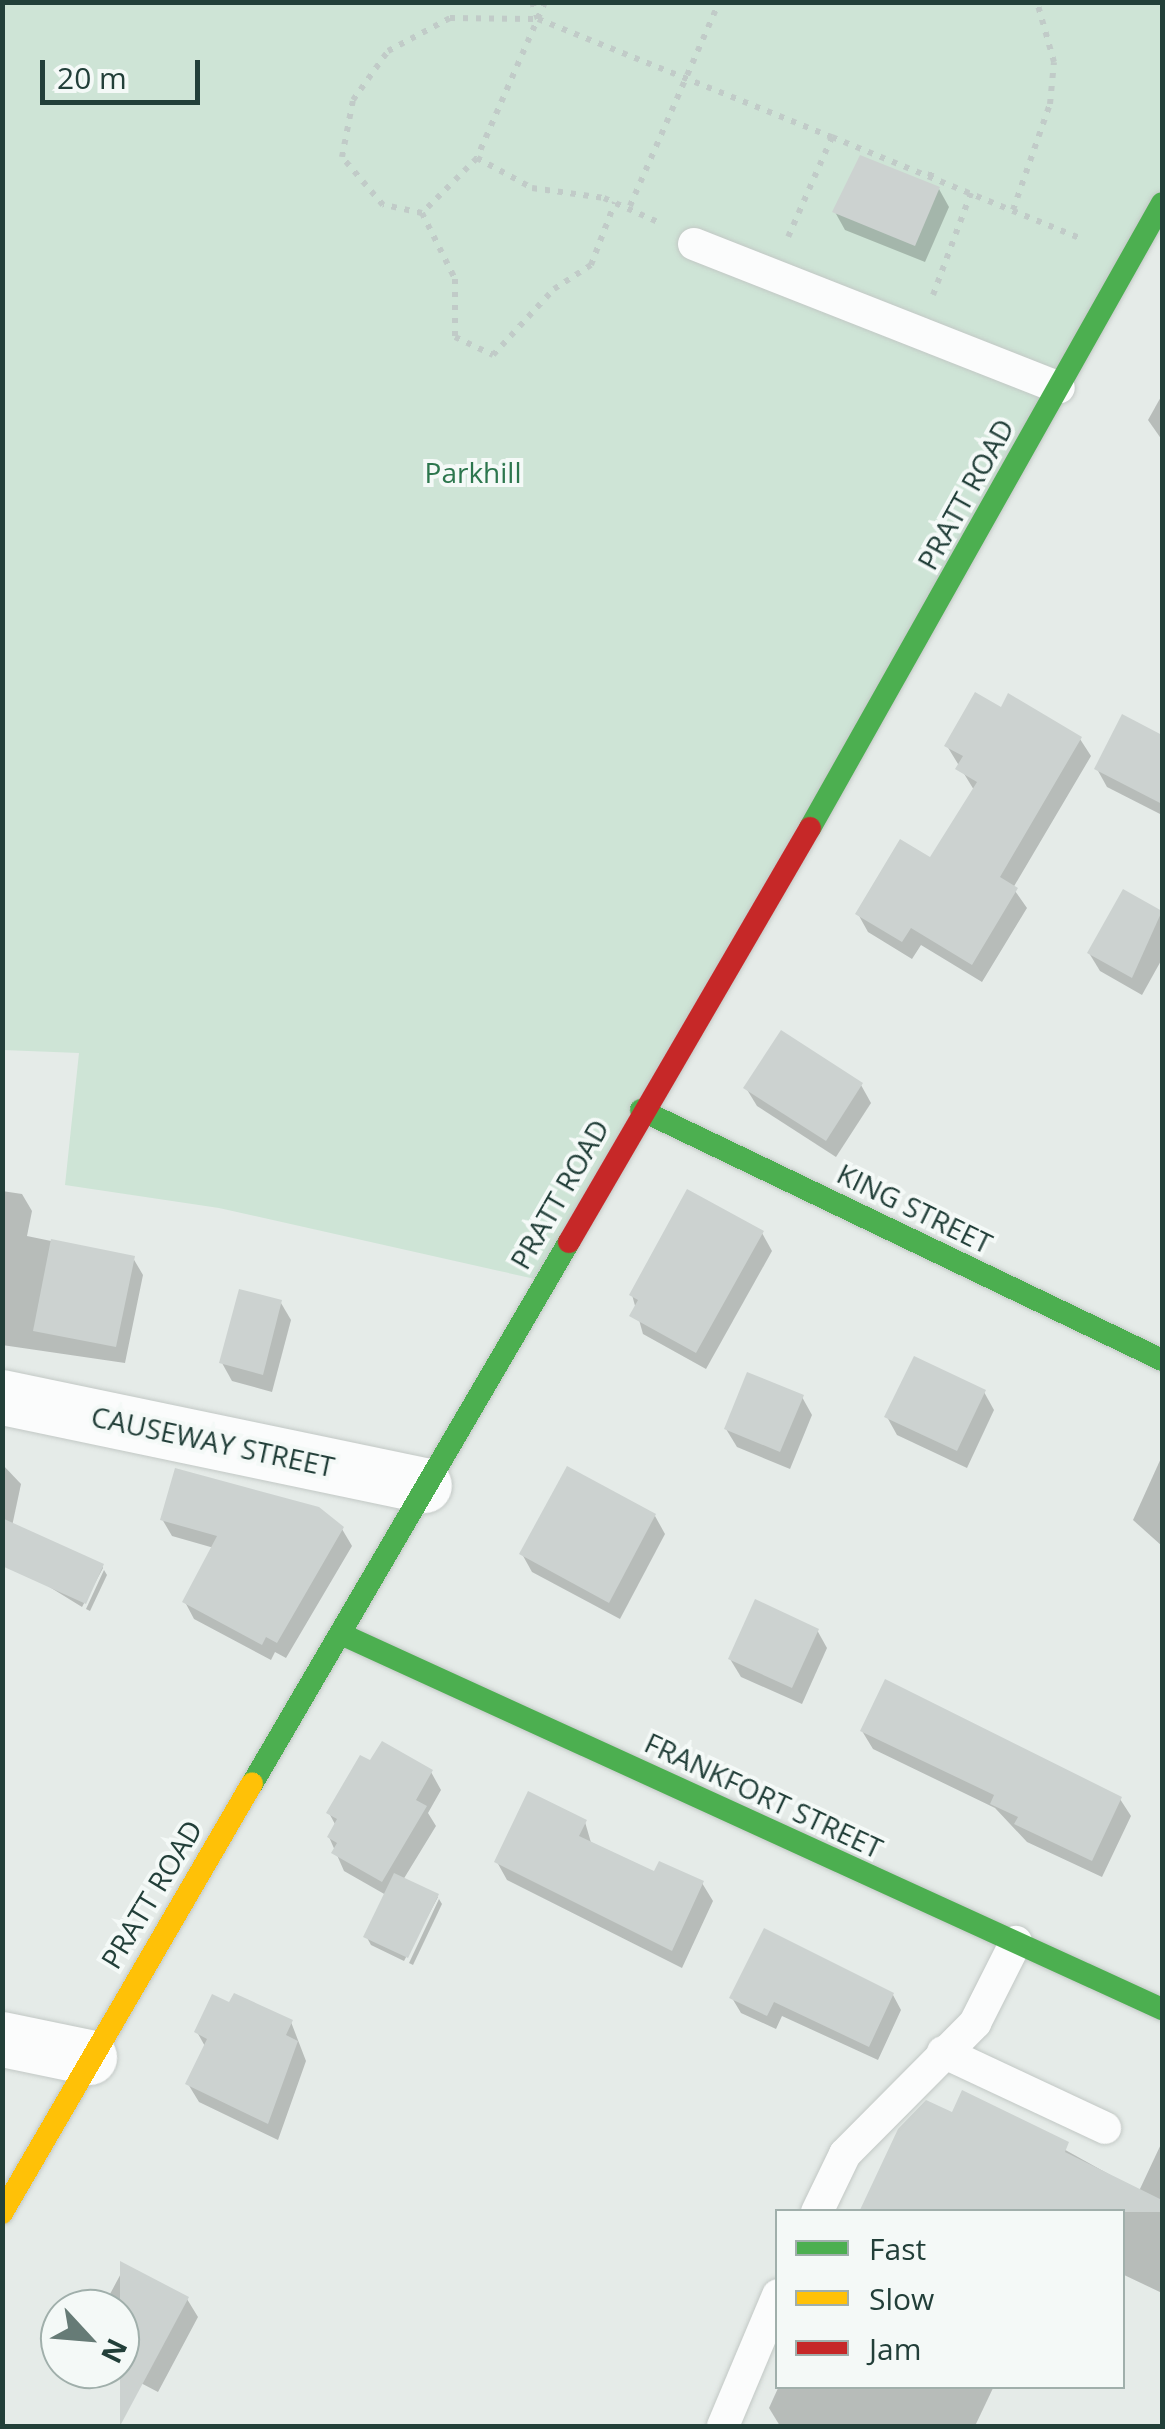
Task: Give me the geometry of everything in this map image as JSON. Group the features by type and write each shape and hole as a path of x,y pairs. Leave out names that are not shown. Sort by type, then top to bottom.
{"street":[{"name":"PRATT ROAD","path":"2,2213 89,2057 341,1634 1162,203"},
{"name":"KING STREET","path":"642,1110 1162,1360"},
{"name":"CAUSEWAY STREET","path":"2,1396 424,1485"},
{"name":"FRANKFORT STREET","path":"341,1634 1162,2009"},
{"path":"2,2039 89,2057"}],"lane":[{"path":"694,244 1059,388"},
{"path":"818,2209 845,2154 975,2023 1016,1942"},
{"path":"943,2052 1105,2128"},
{"path":"723,2426 775,2302"}],"path":[{"path":"532,2 538,19"},
{"path":"422,212 477,158 546,2"},
{"path":"710,20 711,2"},
{"path":"630,206 719,2"},
{"path":"1013,210 1050,104 1054,62 1037,2"},
{"path":"422,212 383,204 350,177 342,157 353,100 388,51 450,18 538,19 1131,260"},
{"path":"771,274 832,137"},
{"path":"477,158 532,188 630,206 694,244"},
{"path":"930,177 933,167"},
{"path":"918,332 971,193"},
{"path":"422,212 454,279 455,337 493,355 554,289 592,264 616,201"}],"green space":[{"name":"Parkhill","path":"3,3 1162,3 1162,203 544,1281 219,1208 65,1185 79,1053 3,1050"}],"building":[{"path":"860,155 940,187 915,246 832,212"},
{"path":"975,692 1001,707 1008,693 1082,737 1000,877 1018,888 972,965 911,928 902,942 855,914 900,839 930,857 977,782 955,769 963,756 944,746"},
{"path":"1122,714 1162,735 1162,804 1094,769"},
{"path":"1123,889 1162,911 1132,978 1087,953"},
{"path":"781,1030 863,1083 826,1141 743,1088"},
{"path":"687,1189 764,1231 696,1353 629,1316 638,1300 629,1295"},
{"path":"51,1239 135,1256 116,1347 33,1331"},
{"path":"239,1289 282,1300 263,1375 219,1363"},
{"path":"914,1356 986,1390 957,1451 884,1417"},
{"path":"747,1372 804,1395 780,1452 724,1429"},
{"path":"567,1466 656,1514 609,1603 519,1554"},
{"path":"175,1468 319,1507 344,1527 277,1643 266,1637 262,1645 182,1602 217,1536 160,1520"},
{"path":"2,1518 104,1564 86,1604 2,1566"},
{"path":"755,1599 819,1629 792,1688 728,1659"},
{"path":"885,1679 1122,1797 1092,1861 1014,1824 1018,1817 990,1804 994,1795 860,1731"},
{"path":"382,1741 433,1770 416,1800 427,1806 382,1882 331,1853 337,1843 327,1837 337,1819 326,1813 360,1755 370,1760"},
{"path":"528,1791 587,1820 579,1836 654,1871 659,1861 704,1881 672,1951 494,1862"},
{"path":"394,1873 439,1894 408,1958 363,1937"},
{"path":"764,1928 894,1993 869,2047 774,2002 767,2016 729,1998"},
{"path":"234,1993 293,2020 286,2035 298,2041 268,2124 185,2084 207,2039 194,2032 212,1994 229,2002"},
{"path":"962,2090 1069,2142 1065,2152 1162,2200 1162,2212 860,2209 898,2129 926,2100 952,2112"},
{"path":"120,2261 189,2297 140,2389 140,2289 120,2289"},
{"path":"120,2389 140,2389 120,2426"}],"traffic: fast":[{"path":"810,828 1162,203"},
{"path":"641,1110 1162,1360"},
{"path":"252,1784 569,1242"},
{"path":"341,1634 1162,2009"}],"traffic: slow":[{"path":"2,2213 252,1784"}],"traffic: jam":[{"path":"569,1242 810,828"}]}
